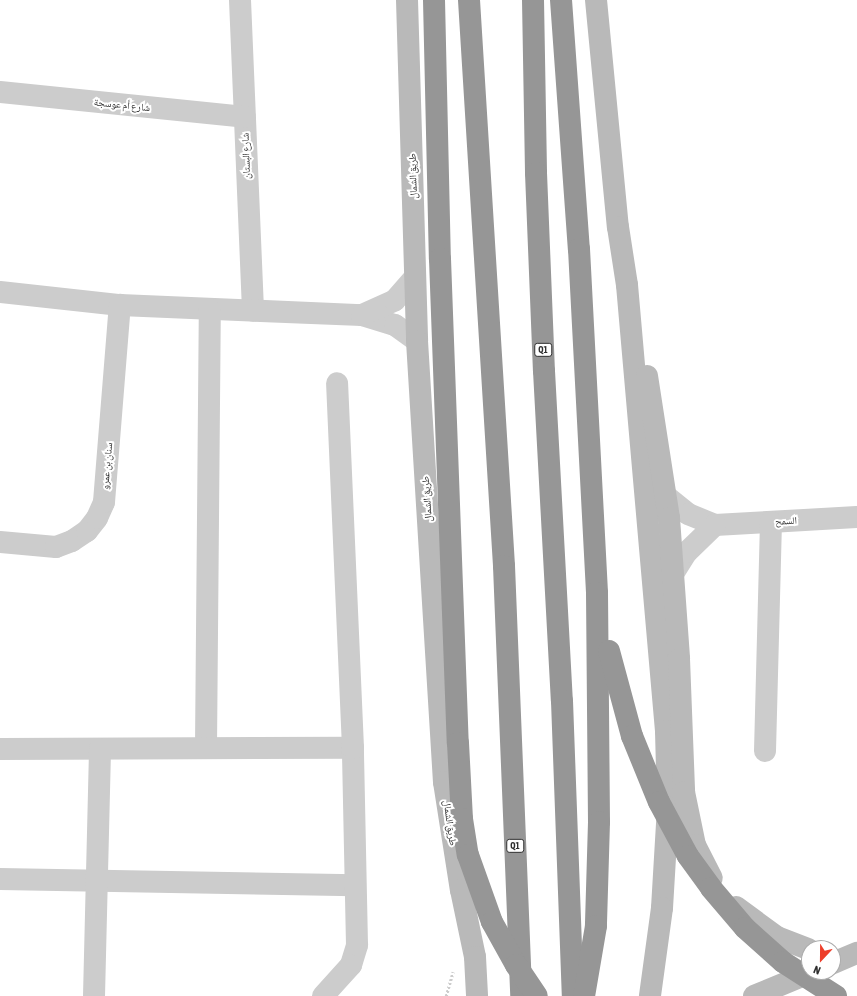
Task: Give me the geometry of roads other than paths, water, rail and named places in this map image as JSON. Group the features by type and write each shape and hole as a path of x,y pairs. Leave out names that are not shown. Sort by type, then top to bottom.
{"highway":[{"path":"434,0 440,275 458,774 468,854 492,922 516,965 537,996"},
{"name":"Q1","path":"470,0 509,695 520,996"},
{"name":"Q1","path":"533,0 536,172 544,371 562,700 573,996"},
{"path":"561,0 579,249 597,593 599,822 596,926 587,987"},
{"path":"597,593 609,651 632,736 659,802 688,856 711,888 745,928 783,962 836,996"}],"main road":[{"name":"طريق الشمال","path":"406,0 417,341 442,729 444,782 461,890 475,957 478,993"},
{"path":"596,0 618,227 627,285 666,731 668,807 662,908 650,996"},
{"path":"627,285 640,336 666,496 679,659 684,792 695,845 716,883 736,907 756,924 777,937 801,946"},
{"path":"754,996 801,977"}],"street":[{"name":"شارع البستان","path":"240,0 253,311"},
{"name":"شارع أم عوسجة","path":"0,92 245,117"},
{"path":"362,315 395,300 415,277"},
{"path":"0,292 120,305 210,310 362,315 395,325 417,341"},
{"name":"سنان بن عمرو","path":"0,542 56,547 72,541 87,531 97,518 104,502 120,305"},
{"path":"206,747 210,310"},
{"path":"323,996 346,974 355,956 353,748 336,384"},
{"name":"السمح","path":"666,496 688,514 715,525 857,517"},
{"path":"765,751 771,522"},
{"path":"673,574 686,552 715,525"},
{"path":"0,749 206,747 353,748"},
{"path":"94,996 100,749"},
{"path":"0,879 355,885"}]}
